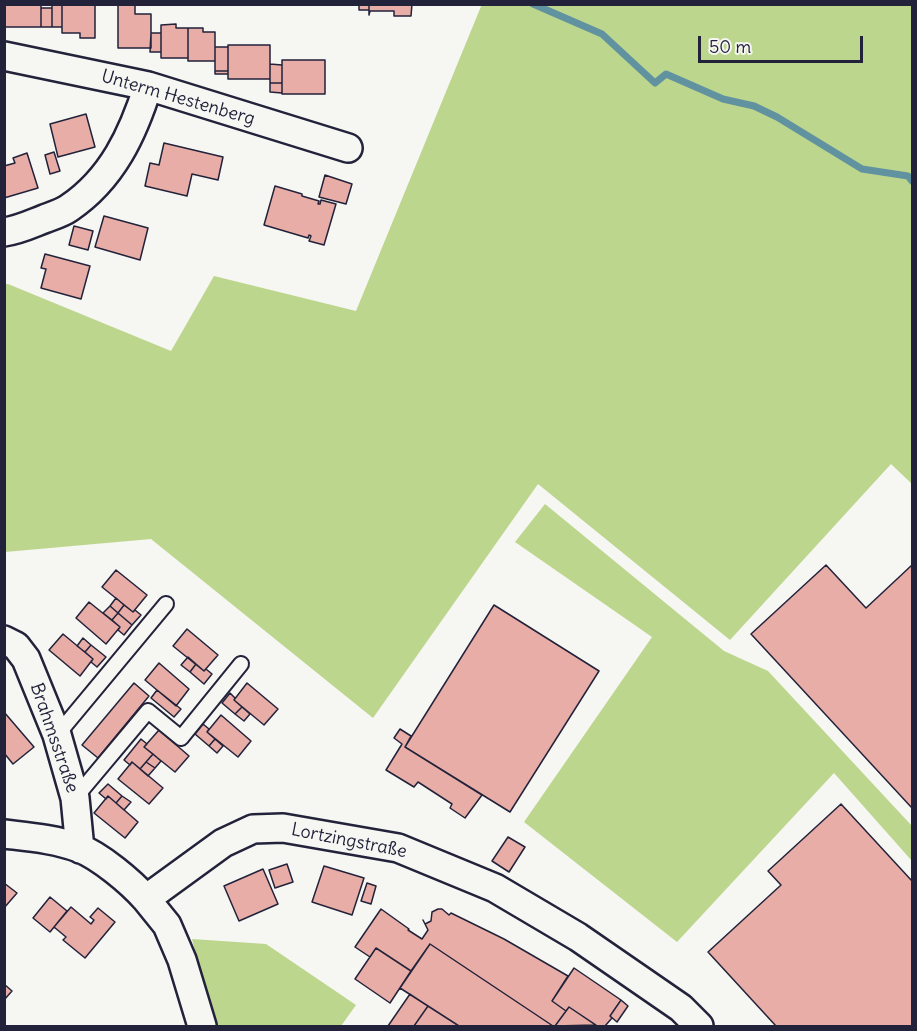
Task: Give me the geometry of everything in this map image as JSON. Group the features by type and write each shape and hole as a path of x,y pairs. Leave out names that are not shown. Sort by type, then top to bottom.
{"street":[{"name":"Unterm Hestenberg","path":"4,56 147,86 348,148"},
{"path":"4,232 18,230 68,209 94,188 112,167 136,122 147,86"},
{"name":"Brahmsstraße","path":"4,640 16,646 26,659 57,735 75,798 80,849"},
{"name":"Lortzingstraße","path":"146,899 223,843 253,829 283,828 398,848 495,888 578,937 681,1008 699,1026"},
{"path":"4,834 42,839 80,849 130,882 167,926 182,960 202,1026"}],"lane":[{"path":"57,735 166,604"},
{"path":"75,798 148,711 181,738 241,664"}],"green space":[{"path":"482,4 912,5 912,484 891,464 730,640 538,484 373,718 151,539 5,552 5,284 171,351 214,276 356,311"},
{"path":"545,504 724,651 768,671 912,826 912,861 834,773 677,942 524,822 652,637 515,542"},
{"path":"192,939 266,944 356,1005 341,1026 215,1026"}],"building":[{"path":"5,4 41,4 41,27 4,27"},
{"path":"52,4 62,4 62,27 52,27"},
{"path":"62,4 95,4 95,38 80,38 80,33 62,33"},
{"path":"118,4 135,4 135,14 151,14 151,48 118,48"},
{"path":"359,4 369,4 369,10 359,10"},
{"path":"369,4 412,4 411,16 394,16 394,11 370,11 369,15"},
{"path":"41,8 52,8 52,27 41,27"},
{"path":"176,24 176,28 188,28 188,58 161,58 161,25"},
{"path":"188,28 203,28 203,32 215,32 215,61 188,61"},
{"path":"151,33 161,33 161,52 150,52"},
{"path":"228,45 270,45 270,79 228,79"},
{"path":"215,47 228,47 228,71 215,71"},
{"path":"282,60 325,60 325,94 282,94"},
{"path":"270,64 282,65 282,83 270,83"},
{"path":"215,71 228,71 228,74 215,74"},
{"path":"270,83 282,83 282,93 270,92"},
{"path":"86,114 95,147 58,157 50,124"},
{"path":"164,143 223,157 218,180 192,174 187,196 145,186 150,163 159,165"},
{"path":"54,152 60,171 50,174 45,155"},
{"path":"27,153 38,188 4,198 4,166 15,163 13,158"},
{"path":"325,175 352,184 346,204 319,197"},
{"path":"275,186 319,201 318,204 321,200 336,204 324,245 309,241 311,236 309,235 308,238 264,225"},
{"path":"104,216 148,228 140,260 95,247"},
{"path":"74,226 93,231 88,250 69,245"},
{"path":"45,254 90,266 81,299 41,288 46,269 41,268"},
{"path":"826,565 866,608 912,565 912,808 751,634"},
{"path":"116,570 147,595 133,612 102,587"},
{"path":"116,598 124,605 118,613 110,606"},
{"path":"89,602 120,627 106,644 76,618"},
{"path":"124,605 141,615 132,625 118,613"},
{"path":"494,605 599,671 510,812 405,747"},
{"path":"110,606 118,613 112,620 103,613"},
{"path":"118,613 132,625 124,635 118,630 120,627 112,620"},
{"path":"187,629 218,655 204,671 173,646"},
{"path":"63,634 93,659 80,676 49,650"},
{"path":"83,638 91,645 85,652 77,646"},
{"path":"91,645 106,657 97,667 91,662 93,659 85,652"},
{"path":"188,657 196,664 190,672 181,665"},
{"path":"159,663 189,689 176,706 145,680"},
{"path":"196,664 212,674 204,684 190,672"},
{"path":"134,683 149,696 98,758 82,745"},
{"path":"247,683 278,709 264,725 234,700"},
{"path":"157,690 181,709 174,717 151,698"},
{"path":"230,693 242,707 235,714 222,703"},
{"path":"242,707 250,714 244,721 235,714"},
{"path":"4,712 34,747 13,764 4,753"},
{"path":"221,715 251,741 238,757 207,732"},
{"path":"203,724 209,729 207,732 215,739 209,746 195,734"},
{"path":"400,729 411,736 405,747 482,795 465,818 450,808 452,804 418,782 414,787 386,770 402,744 394,738"},
{"path":"159,730 189,756 175,772 144,747"},
{"path":"141,739 147,744 144,747 153,754 140,769 132,762 130,765 124,760"},
{"path":"215,739 223,746 217,753 209,746"},
{"path":"153,754 161,761 155,768 146,762"},
{"path":"132,762 163,788 149,804 118,779"},
{"path":"146,762 155,768 148,776 140,769"},
{"path":"108,784 122,796 116,803 108,796 106,799 99,793"},
{"path":"108,796 138,822 125,838 94,813"},
{"path":"122,796 131,802 124,810 116,803"},
{"path":"841,804 912,881 912,1026 776,1026 708,952 781,885 768,871"},
{"path":"508,837 525,847 509,872 492,861"},
{"path":"287,864 293,882 275,888 269,870"},
{"path":"324,866 364,878 352,915 312,902"},
{"path":"263,869 278,904 239,921 224,886"},
{"path":"4,883 17,893 4,908"},
{"path":"367,883 376,886 371,904 361,901"},
{"path":"50,897 67,911 50,932 33,918"},
{"path":"71,907 91,924 94,920 90,917 98,908 115,922 85,958 63,940 66,937 54,927"},
{"path":"381,909 422,939 428,930 425,924 431,921 432,912 442,909 449,915 451,913 504,939 568,976 552,1001 566,1011 553,1026 430,944 411,971 376,948 370,957 355,947"},
{"path":"430,944 553,1026 459,1026 400,988"},
{"path":"376,948 411,971 390,1003 355,979"},
{"path":"574,968 621,1000 605,1026 597,1026 569,1007 566,1011 552,1001"},
{"path":"4,984 12,991 4,1000"},
{"path":"410,994 428,1006 414,1026 388,1026"},
{"path":"621,1000 628,1006 617,1022 610,1016"},
{"path":"428,1006 459,1026 414,1026"},
{"path":"569,1007 596,1025 555,1026"}],"waterway":[{"path":"533,4 602,34 655,83 666,74 723,99 754,106 777,117 862,169 908,176 912,181"}]}
